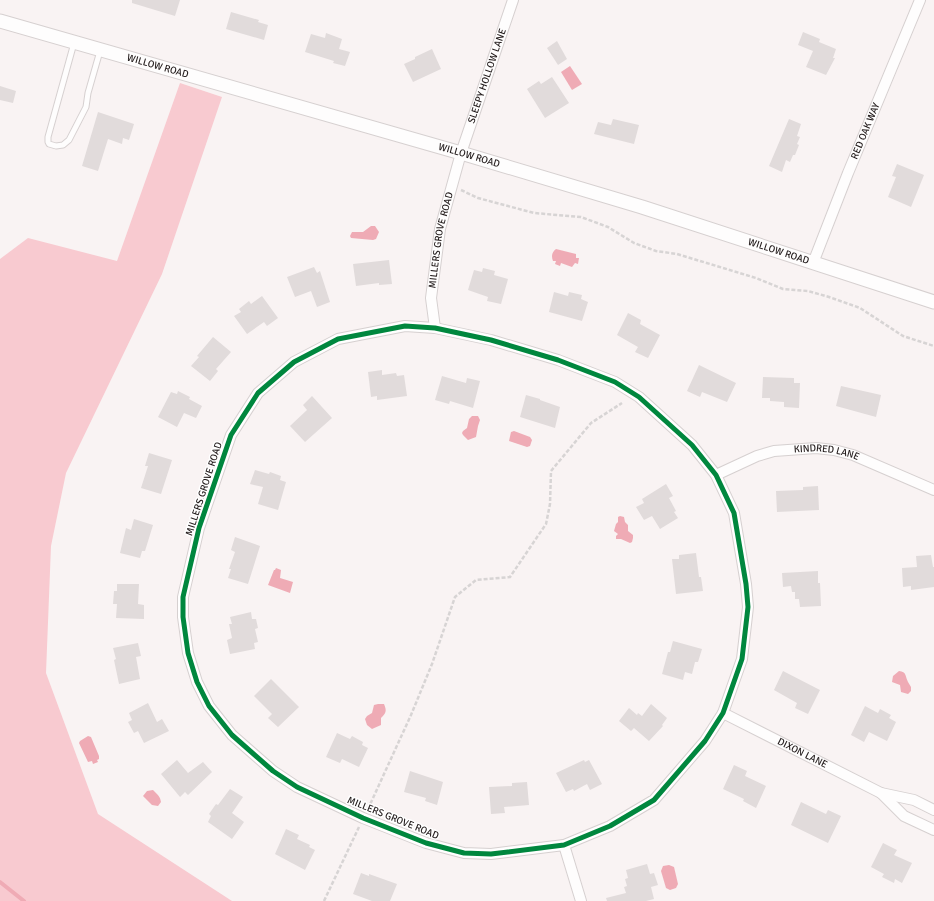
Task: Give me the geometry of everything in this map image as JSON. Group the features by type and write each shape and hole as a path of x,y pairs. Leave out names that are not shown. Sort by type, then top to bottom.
{"street":[{"name":"SLEEPY HOLLOW LANE","path":"461,153 513,0"},
{"name":"RED OAK WAY","path":"813,263 848,173 920,0"},
{"name":"WILLOW ROAD","path":"0,21 461,153 642,207 934,302"},
{"name":"MILLERS GROVE ROAD","path":"435,328 431,298 440,229 461,153"},
{"name":"MILLERS GROVE ROAD","path":"405,326 435,328 491,340 558,360 616,382 640,397 692,445 716,475 734,513 746,584 748,607 742,659 723,713 705,741 654,800 610,826 564,845 491,854 464,853 426,843 363,818 297,787 273,771 232,736 209,706 197,682 188,653 183,616 183,597 199,528 231,435 258,393 294,362 338,339 405,326"},
{"name":"KINDRED LANE","path":"716,475 757,456 774,451 816,448 834,450 853,455 934,490"},
{"name":"DIXON LANE","path":"723,713 881,794 904,816 934,830"},
{"name":"DIXON LANE","path":"881,794 914,800 934,810"},
{"path":"564,845 581,901"}],"lane":[{"path":"74,42 48,137 49,144 56,146 63,145 69,140 86,107 88,93 101,50"}],"path":[{"path":"452,186 478,198 534,213 581,217 608,227 634,243 656,251 691,258 756,278 784,289 808,291 829,297 860,308 903,336 934,346"},
{"path":"367,810 411,715 429,672 455,597 476,580 510,577 546,524 550,504 551,471 591,423 622,403"},
{"path":"324,901 359,827"}],"shaded area":[{"path":"570,66 582,84 572,90 561,72"},
{"path":"180,83 222,97 162,274 66,473 51,546 46,673 98,814 232,901 0,901 0,259 28,238 117,261"},
{"path":"371,226 375,226 379,232 376,239 351,238 350,236 352,232 363,232"},
{"path":"556,249 576,254 576,258 579,258 578,264 575,263 572,267 561,263 560,266 555,264 556,261 553,261 552,256"},
{"path":"472,416 478,416 480,420 476,437 468,440 462,433 467,428 469,419"},
{"path":"514,431 530,437 532,440 530,446 527,447 509,441 511,432"},
{"path":"618,517 624,517 625,522 628,525 628,531 633,535 632,542 630,543 621,539 616,539 618,534 614,531 618,522"},
{"path":"276,568 281,570 280,578 293,582 290,593 268,585"},
{"path":"899,671 905,673 911,687 911,691 908,694 901,692 900,685 892,682 893,676"},
{"path":"384,704 386,712 381,718 381,725 372,729 367,725 365,719 372,713 374,705"},
{"path":"88,736 91,737 99,756 99,759 97,760 98,762 93,764 92,761 88,762 79,743"},
{"path":"153,790 161,800 158,806 152,805 143,796 147,791"},
{"path":"669,865 674,867 678,884 676,888 670,890 666,888 661,871 663,866"}],"building":[{"path":"132,0 180,0 175,16 132,3"},
{"path":"231,12 259,20 258,22 268,25 264,40 226,29"},
{"path":"803,32 820,39 819,42 836,49 833,58 835,58 826,75 806,67 813,51 798,45"},
{"path":"326,33 342,39 339,49 350,52 345,66 305,52 311,34 325,38"},
{"path":"557,41 567,59 558,65 547,48"},
{"path":"432,49 441,69 413,82 404,64"},
{"path":"552,77 569,103 545,118 527,89 539,81 541,84"},
{"path":"0,86 16,91 13,103 0,100"},
{"path":"98,112 134,124 129,140 123,138 122,144 108,139 98,171 82,166"},
{"path":"613,119 639,125 634,144 594,134 598,122 611,125"},
{"path":"789,119 801,124 797,136 800,137 797,144 799,145 790,162 786,160 782,172 769,166"},
{"path":"897,164 924,175 911,207 888,197 896,177 892,176"},
{"path":"389,260 392,284 379,285 379,283 356,286 353,264"},
{"path":"314,267 317,273 320,271 330,302 317,307 311,291 295,297 287,277"},
{"path":"483,268 495,271 494,275 508,279 501,304 487,301 488,297 468,290 474,270 482,272"},
{"path":"554,292 568,296 569,292 582,295 581,299 588,302 582,321 549,312"},
{"path":"262,296 278,318 267,326 264,322 247,334 234,316 241,312 239,309 249,301 251,304"},
{"path":"628,313 641,320 640,324 660,335 648,358 635,352 638,347 617,335"},
{"path":"213,337 231,352 216,369 218,371 210,381 191,366 199,357 197,356"},
{"path":"699,365 736,383 727,402 702,392 700,397 687,391"},
{"path":"382,370 382,375 396,373 397,376 404,375 407,396 377,400 377,396 371,397 368,372"},
{"path":"442,376 466,383 467,378 480,381 473,408 450,401 449,404 435,400"},
{"path":"763,377 794,378 794,383 800,383 799,408 784,407 784,402 770,401 770,398 762,398"},
{"path":"841,386 881,395 876,417 836,406"},
{"path":"178,391 190,397 189,399 202,406 196,418 184,413 177,427 158,417 171,392 177,394"},
{"path":"526,395 560,407 555,428 520,417"},
{"path":"312,396 332,418 305,442 290,426 307,410 303,405"},
{"path":"149,453 172,460 161,494 141,488 148,466 145,466"},
{"path":"255,470 269,474 270,472 281,476 280,480 286,482 278,510 258,504 263,487 250,484"},
{"path":"666,484 673,496 669,498 678,518 660,529 652,516 644,520 636,507 644,503 642,499"},
{"path":"818,486 819,510 777,512 776,491 803,490 803,487"},
{"path":"134,519 153,525 145,551 142,551 140,558 120,553 126,528 131,530"},
{"path":"235,537 260,546 248,584 228,578 231,569 229,569 235,552 231,550"},
{"path":"696,553 699,577 701,577 703,591 676,594 672,559 679,559 679,555"},
{"path":"931,555 934,567 934,587 911,590 911,586 903,587 902,568 917,567 916,556"},
{"path":"818,571 821,606 800,607 799,599 795,599 795,592 792,592 791,586 783,587 782,573"},
{"path":"117,584 139,584 138,604 144,605 144,619 116,618 117,604 113,604 114,591 117,591"},
{"path":"251,612 252,619 256,619 258,628 255,629 258,642 254,643 255,649 230,654 227,640 232,638 229,624 232,624 230,617"},
{"path":"673,641 702,649 698,662 695,662 692,674 685,672 683,680 662,674 668,652 670,652"},
{"path":"138,643 141,656 136,657 140,679 119,684 113,648"},
{"path":"783,671 820,690 808,714 795,708 797,703 774,690"},
{"path":"271,679 299,707 278,727 268,718 272,714 254,696"},
{"path":"148,703 157,722 162,719 169,731 144,743 138,731 134,733 128,722 132,720 129,713"},
{"path":"651,704 667,718 662,725 663,726 649,741 634,728 631,731 619,721 629,708 637,715 638,713 642,716"},
{"path":"865,706 878,713 880,709 891,715 889,718 896,722 887,741 869,732 864,742 851,735"},
{"path":"337,733 350,739 352,736 363,742 362,745 368,748 359,767 342,759 340,763 326,757"},
{"path":"177,760 188,773 203,762 212,772 188,795 185,792 180,797 161,774"},
{"path":"584,760 585,762 589,760 602,784 590,790 587,784 574,791 573,789 566,792 556,773"},
{"path":"734,765 747,771 745,776 766,786 756,808 743,801 744,799 723,789"},
{"path":"410,771 443,782 437,805 425,801 426,798 404,792"},
{"path":"527,782 529,805 504,807 505,813 491,814 489,787 512,786 512,783"},
{"path":"230,789 243,797 232,813 244,822 232,839 208,822 211,816 209,814"},
{"path":"801,802 826,814 828,810 841,816 828,843 791,825"},
{"path":"286,829 299,835 297,839 310,845 309,847 315,850 305,870 275,854"},
{"path":"883,843 897,850 894,855 912,863 902,883 895,879 894,883 882,877 884,874 871,867"},
{"path":"647,864 650,874 654,873 658,885 651,887 654,899 646,901 607,901 606,898 626,893 624,887 627,886 625,879 628,878 626,870"},
{"path":"361,873 369,876 369,874 397,884 390,901 372,901 353,894"}],"waterway":[{"path":"0,882 24,901"}],"cycle path":[{"path":"405,326 435,328 491,340 558,360 615,382 639,397 692,445 716,475 734,513 746,584 748,607 742,659 723,713 705,741 654,800 610,826 564,845 491,854 464,853 426,843 363,818 297,787 273,771 232,735 209,706 197,682 188,653 183,617 183,597 199,528 231,435 258,393 294,362 338,339 405,326"}]}
